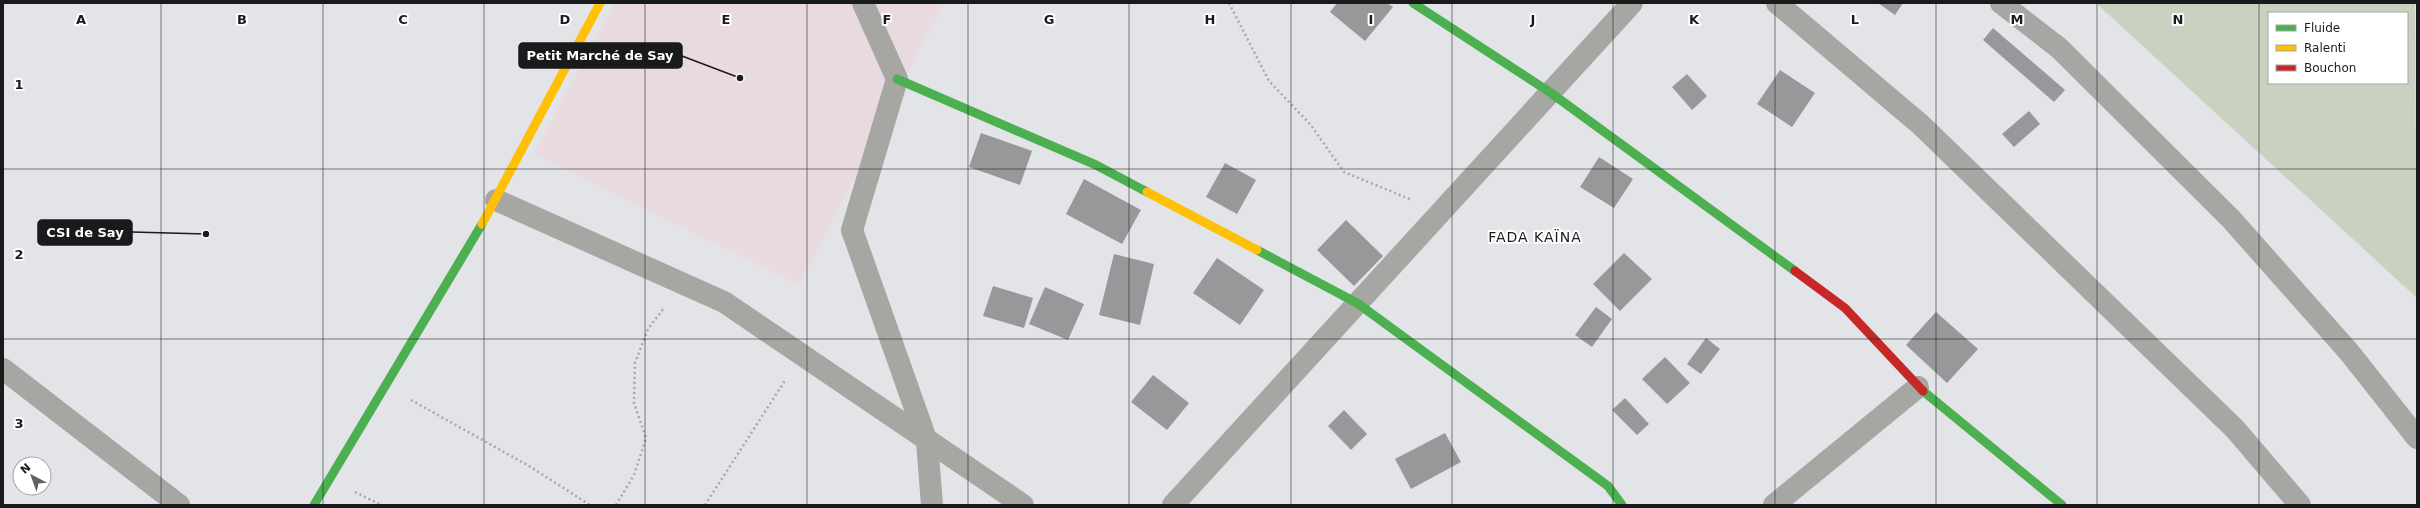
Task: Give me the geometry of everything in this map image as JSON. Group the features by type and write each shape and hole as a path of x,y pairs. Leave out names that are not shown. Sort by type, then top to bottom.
{"street":[{"path":"314,505 496,200 600,3"},
{"path":"863,3 897,79 852,230 927,442 932,505"},
{"path":"1413,3 1551,94 1845,308 1918,387 2062,505"},
{"path":"1173,505 1551,94 1632,3"},
{"path":"1777,3 1921,125 2235,429 2300,505"},
{"path":"2001,3 2059,48 2231,219 2349,352 2417,438"},
{"path":"897,79 1096,165 1357,304 1608,486 1622,505"},
{"path":"496,200 724,302 927,442 1023,505"},
{"path":"3,369 179,505"},
{"path":"1774,505 1918,387"}],"path":[{"path":"1229,3 1269,80 1310,124 1344,172 1442,212"},
{"path":"616,505 634,475 646,438 634,403 635,363 648,329 683,284"},
{"path":"705,505 801,355"},
{"path":"386,385 529,466 590,505"}],"shaded area":[{"path":"615,3 944,3 799,285 534,153"}],"green space":[{"path":"2096,3 2415,3 2417,298"}],"building":[{"path":"1337,3 1387,3 1393,7 1365,41 1330,12"},
{"path":"1878,3 1903,3 1895,15"},
{"path":"1993,28 2065,90 2054,102 1983,40"},
{"path":"1780,70 1815,93 1792,127 1757,104"},
{"path":"1687,74 1707,96 1692,110 1672,87"},
{"path":"2029,111 2040,124 2014,147 2002,134"},
{"path":"981,133 1032,151 1020,185 969,167"},
{"path":"1599,157 1633,179 1614,208 1580,187"},
{"path":"1225,163 1256,180 1237,214 1206,197"},
{"path":"1084,179 1141,210 1122,244 1066,214"},
{"path":"1346,220 1383,256 1354,286 1317,250"},
{"path":"1624,253 1652,279 1620,311 1593,284"},
{"path":"1114,254 1154,264 1140,325 1099,315"},
{"path":"1217,258 1264,290 1240,325 1193,293"},
{"path":"993,286 1033,298 1024,328 983,316"},
{"path":"1045,287 1084,304 1068,340 1029,324"},
{"path":"1596,307 1612,319 1592,347 1575,335"},
{"path":"1936,312 1978,349 1947,383 1906,345"},
{"path":"1706,338 1720,349 1701,374 1687,364"},
{"path":"1665,357 1690,383 1667,404 1642,379"},
{"path":"1153,375 1189,403 1167,430 1131,402"},
{"path":"1625,398 1649,424 1637,435 1612,410"},
{"path":"1344,410 1367,434 1351,450 1328,426"},
{"path":"1445,433 1461,462 1411,489 1395,459"}],"traffic: fast":[{"path":"1413,3 1551,93 1795,271"},
{"path":"897,79 1096,165 1147,192"},
{"path":"314,505 482,224"},
{"path":"1257,250 1357,303 1608,486 1622,505"},
{"path":"1923,391 2062,505"}],"traffic: slow":[{"path":"482,224 600,3"},
{"path":"1147,192 1257,250"}],"traffic: jam":[{"path":"1795,271 1845,308 1923,391"}],"place":[{"name":"Petit Marché de Say","path":"740,78"},
{"name":"CSI de Say","path":"206,234"}],"district":[{"name":"FADA KAÏNA","path":"1535,237"}]}
